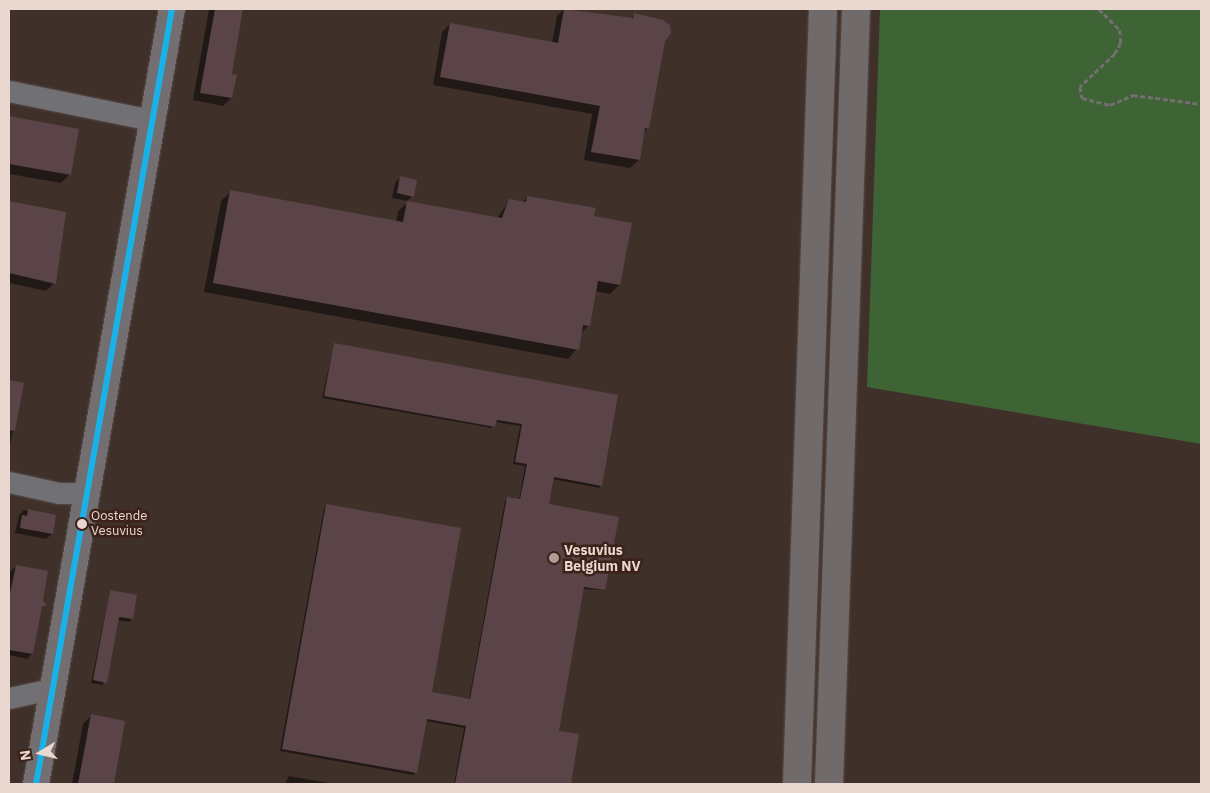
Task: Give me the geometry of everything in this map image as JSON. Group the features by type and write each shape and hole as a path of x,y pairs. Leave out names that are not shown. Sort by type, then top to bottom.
{"highway":[{"path":"797,784 824,9"},
{"path":"829,784 856,9"}],"main road":[{"path":"36,784 172,9"}],"lane":[{"path":"9,91 152,120"},
{"path":"9,482 59,493 86,493"},
{"path":"9,698 52,689"}],"path":[{"path":"1099,9 1120,30 1121,43 1115,54 1080,87 1082,98 1110,105 1133,95 1201,104"}],"green space":[{"path":"880,9 1201,9 1201,444 867,387"}],"building":[{"path":"215,9 243,9 232,74 237,75 232,98 200,93"},
{"path":"564,9 633,18 634,13 663,20 670,25 671,33 665,41 649,129 645,128 640,160 591,152 600,106 440,77 450,23 558,43"},
{"path":"9,116 79,129 71,175 9,164"},
{"path":"400,176 417,180 414,197 397,193"},
{"path":"230,190 403,222 407,201 502,218 509,199 526,202 527,196 596,208 594,216 632,223 620,285 598,281 590,326 583,325 579,350 213,283"},
{"path":"9,201 66,212 56,284 9,273"},
{"path":"334,343 618,395 602,486 554,477 549,504 619,517 605,590 584,587 559,731 579,734 571,784 455,784 466,726 427,719 417,773 282,749 326,504 461,528 432,692 470,699 507,497 520,499 527,464 515,462 522,424 497,420 495,427 324,396"},
{"path":"9,380 24,383 15,431 9,430"},
{"path":"28,509 56,515 53,534 20,528 22,515 27,516"},
{"path":"16,565 48,571 43,601 47,605 42,607 33,654 9,650 9,598"},
{"path":"110,590 137,595 133,619 119,617 107,683 93,680"},
{"path":"91,714 125,721 114,784 78,784"}],"transit line":[{"path":"36,784 172,9"}],"place":[{"name":"Oostende Vesuvius","path":"82,524"},
{"name":"Vesuvius Belgium NV","path":"554,558"}]}
